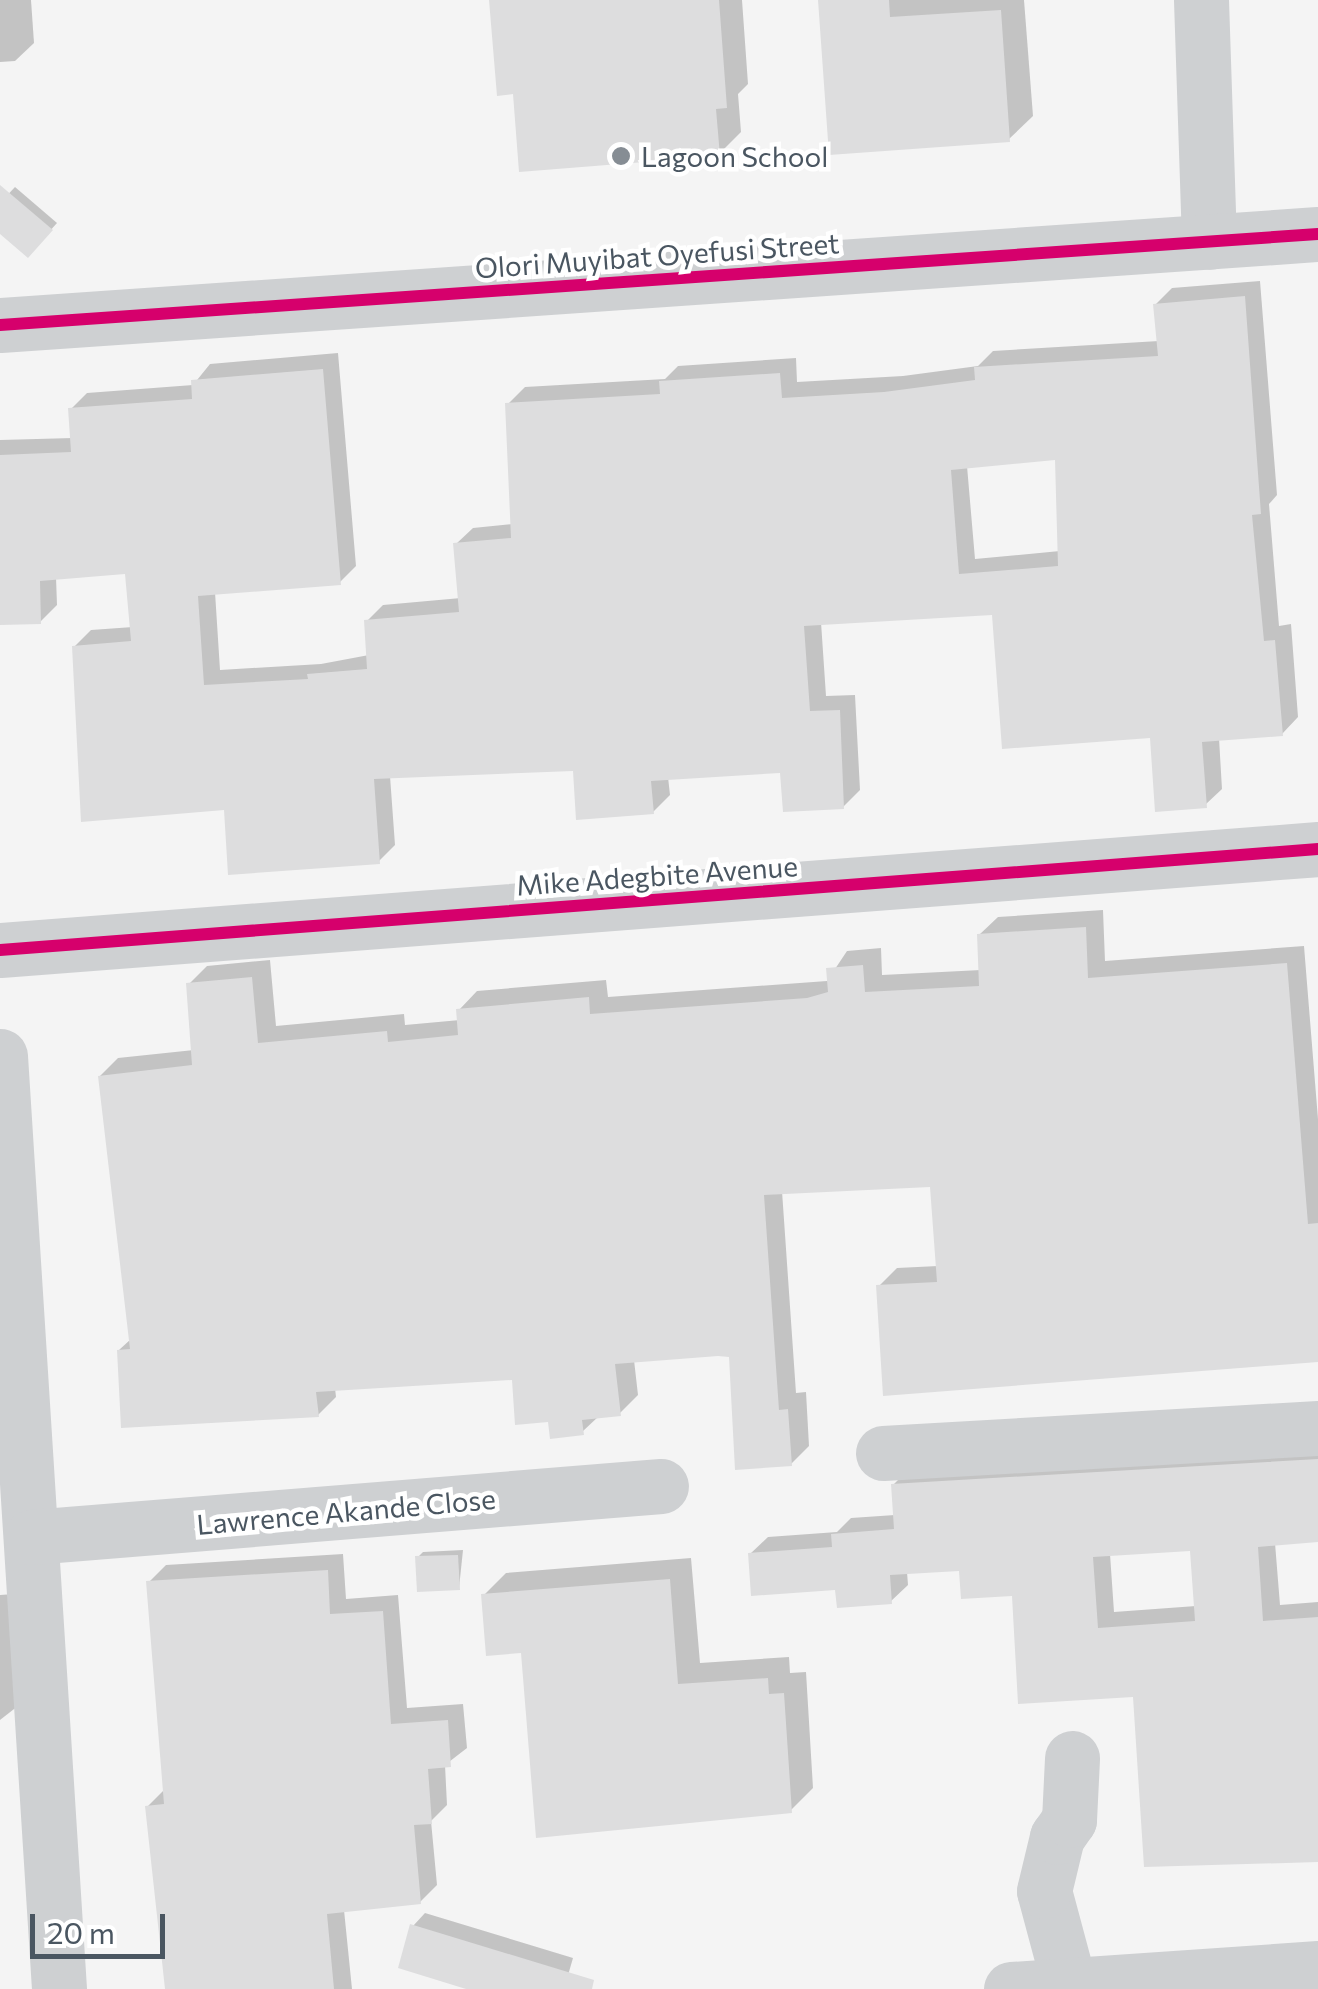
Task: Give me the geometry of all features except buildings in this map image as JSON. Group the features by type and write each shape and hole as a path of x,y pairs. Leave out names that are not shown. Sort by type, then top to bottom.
{"street":[{"path":"1201,0 1209,242"},
{"name":"Olori Muyibat Oyefusi Street","path":"0,325 1318,234"},
{"name":"Mike Adegbite Avenue","path":"0,950 1318,849"},
{"path":"0,1056 59,1989"},
{"path":"882,1454 1318,1428"},
{"name":"Lawrence Akande Close","path":"30,1537 661,1486"},
{"path":"1069,1984 1044,1890 1057,1838 1068,1820 1072,1758"},
{"path":"1011,1989 1318,1968"}],"cycle path":[{"path":"0,325 1318,234"},
{"path":"0,950 1318,849"}],"place":[{"name":"Lagoon School","path":"621,156"}]}
